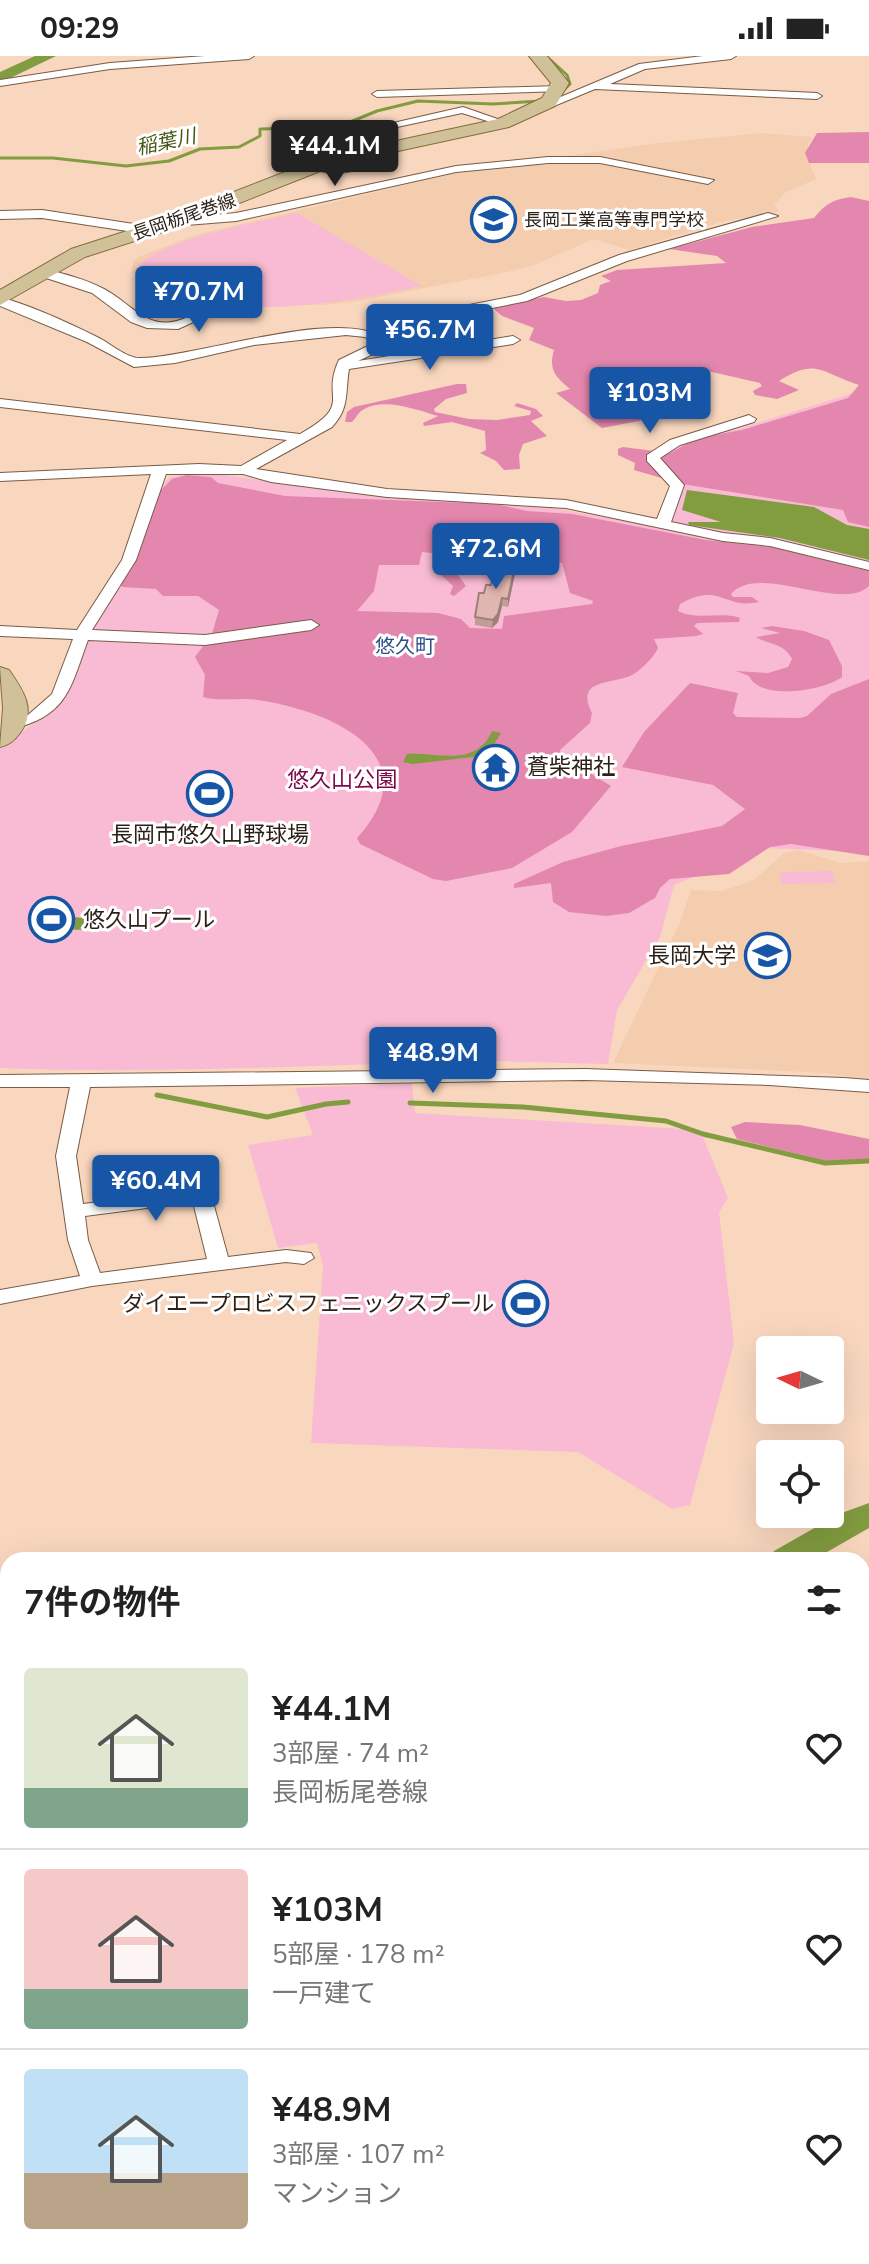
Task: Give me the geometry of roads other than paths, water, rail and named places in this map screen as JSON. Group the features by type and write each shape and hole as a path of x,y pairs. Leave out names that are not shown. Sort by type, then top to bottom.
{"main road":[{"path":"538,56 559,80 549,99"},
{"name":"長岡栃尾巻線","path":"0,300 78,253 174,222 341,157 503,123 549,99"},
{"path":"0,675 14,698 7,731"}],"street":[{"path":"0,83 110,66 249,56"},
{"path":"377,94 549,99 643,66 731,56"},
{"path":"592,86 817,96"},
{"path":"445,103 503,123"},
{"path":"391,146 364,131 463,110"},
{"path":"174,222 236,217 456,169 537,161 600,160 708,180"},
{"path":"316,167 334,171 358,169"},
{"path":"0,215 42,214 147,230"},
{"path":"244,470 335,417 342,401 342,368 352,358 383,344 418,319 523,298 623,258 772,216"},
{"path":"44,273 83,283 119,302 128,315 153,327 194,319 194,311 183,307"},
{"path":"0,300 92,339 134,363 175,359 254,341 346,331 369,334 383,344"},
{"path":"342,368 513,340"},
{"path":"0,403 302,438"},
{"path":"663,523 677,485 652,458 690,434 737,425 749,419"},
{"path":"0,477 160,470 244,470 287,480 387,493 555,502 723,537 770,542 869,566"},
{"path":"7,731 34,718 59,696 82,635 99,603 129,560 160,470"},
{"path":"0,631 205,640 311,625"},
{"path":"0,1081 237,1081 500,1072 760,1078 869,1086"},
{"path":"81,1082 66,1156 78,1240 92,1280"},
{"path":"73,1211 201,1195 219,1264"},
{"path":"0,1297 92,1280 286,1256 304,1258"}],"waterway":[{"path":"0,78 48,56"},
{"name":"稲葉川","path":"546,56 567,75 570,84 557,97"},
{"name":"稲葉川","path":"0,158 53,158 126,166 169,161 200,149 239,147 260,136 260,129 338,127 377,111 418,101 493,104 540,101"},
{"path":"157,1095 267,1117 348,1102"},
{"path":"410,1103 523,1107 666,1121 703,1134 825,1163 869,1161"},
{"path":"800,1552 869,1515"}],"place":[{"name":"長岡工業高等専門学校","path":"493,220"},
{"name":"蒼柴神社","path":"496,767"},
{"name":"長岡市悠久山野球場","path":"210,794"},
{"name":"悠久山プール","path":"52,920"},
{"name":"長岡大学","path":"767,956"},
{"name":"ダイエープロビスフェニックスプール","path":"525,1304"}],"district":[{"name":"悠久町","path":"405,646"}],"park label":[{"name":"悠久山公園","path":"342,780"}]}
